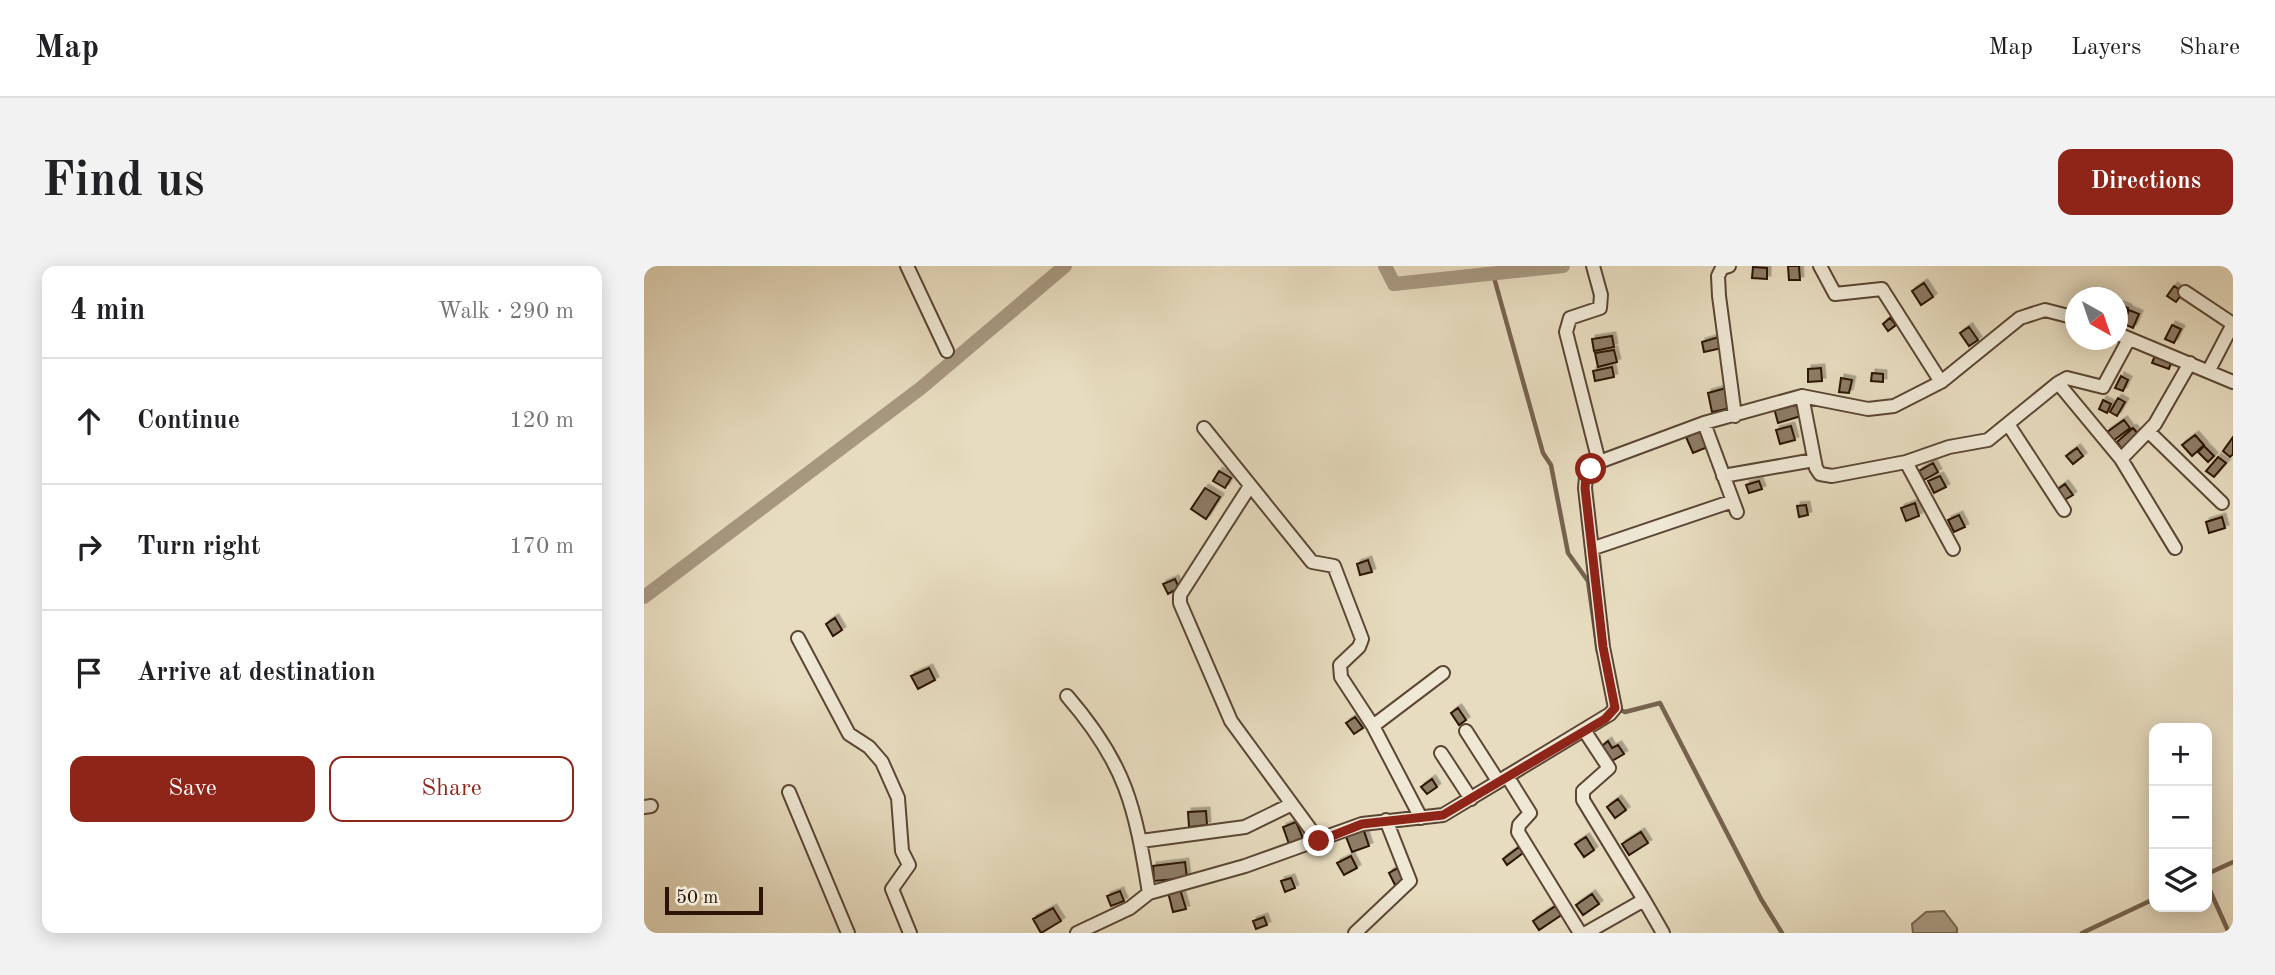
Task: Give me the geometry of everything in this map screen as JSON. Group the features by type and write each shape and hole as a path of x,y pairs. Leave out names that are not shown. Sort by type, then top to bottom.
{"street":[{"path":"907,266 947,351"},
{"path":"1730,266 1722,268 1718,276 1735,416"},
{"path":"1820,266 1835,294 1882,289 1941,382"},
{"path":"1593,269 1601,295 1600,308 1570,318 1566,332 1599,462"},
{"path":"2185,292 2233,324 2209,370"},
{"path":"1077,933 1130,908 1149,893 1319,841 1362,824 1443,815 1605,719 1615,708 1603,647 1594,548 1585,488 1586,477 1599,462 1704,424 1802,397 1868,409 1902,404 1941,382 2020,318 2045,310 2065,315"},
{"path":"2128,338 2233,382"},
{"path":"1802,397 1818,471 1832,477 1906,462 1950,447 1989,440 2067,378 2103,387 2118,350"},
{"path":"2121,459 2149,432 2190,363"},
{"path":"2058,383 2121,459 2175,548"},
{"path":"1594,548 1735,506 1704,424"},
{"path":"2008,424 2064,510"},
{"path":"1204,428 1312,562 1334,566 1362,639 1359,647 1343,660 1339,670 1373,726 1421,818"},
{"path":"2149,432 2222,503"},
{"path":"1723,476 1814,460"},
{"path":"1906,462 1953,549"},
{"path":"1250,486 1179,598 1231,721 1319,841"},
{"path":"798,638 849,734 879,757 897,792 902,851 909,865 892,888 910,933"},
{"path":"1373,726 1443,673"},
{"path":"1067,696 1101,738 1132,798 1149,893"},
{"path":"1584,730 1609,768 1586,788 1583,800 1663,933"},
{"path":"1466,731 1530,813 1518,832 1580,933"},
{"path":"1441,752 1471,799"},
{"path":"789,792 848,933"},
{"path":"1141,841 1245,827 1292,804"},
{"path":"1356,933 1410,881 1386,820"},
{"path":"1586,933 1644,900"}],"shaded area":[{"path":"1944,911 1957,928 1957,933 1913,933 1912,924 1926,912"}],"building":[{"path":"1788,266 1799,266 1800,280 1789,280"},
{"path":"1753,267 1767,268 1767,279 1752,278"},
{"path":"1924,283 1933,297 1921,305 1912,291"},
{"path":"2174,286 2183,292 2176,302 2167,296"},
{"path":"2129,310 2139,314 2133,328 2128,326"},
{"path":"1890,318 1896,325 1888,331 1883,324"},
{"path":"2172,325 2181,329 2174,343 2165,339"},
{"path":"1969,327 1978,340 1969,346 1960,333"},
{"path":"1612,336 1614,347 1594,351 1592,339"},
{"path":"1719,337 1722,348 1704,352 1702,342"},
{"path":"1614,350 1617,362 1598,367 1595,353"},
{"path":"2156,353 2172,359 2169,369 2152,363"},
{"path":"1612,367 1614,377 1595,381 1593,371"},
{"path":"1821,368 1822,381 1808,382 1808,369"},
{"path":"1872,373 1883,374 1883,382 1871,381"},
{"path":"2121,376 2128,380 2123,391 2115,388"},
{"path":"1841,378 1852,380 1849,393 1839,392"},
{"path":"1726,388 1731,408 1712,412 1708,393"},
{"path":"2118,398 2125,402 2117,416 2110,412"},
{"path":"2103,400 2111,404 2107,413 2099,409"},
{"path":"1797,401 1801,416 1778,423 1774,408"},
{"path":"2124,420 2130,428 2113,441 2107,432"},
{"path":"1791,426 1795,440 1780,444 1776,430"},
{"path":"2133,428 2139,435 2122,449 2117,442"},
{"path":"1703,430 1710,446 1693,453 1686,437"},
{"path":"2195,435 2204,445 2192,456 2182,445"},
{"path":"2233,437 2233,454 2230,457 2223,451"},
{"path":"2204,446 2214,456 2208,462 2198,452"},
{"path":"2077,448 2083,456 2073,464 2066,456"},
{"path":"2218,457 2226,463 2214,477 2206,471"},
{"path":"1933,463 1938,472 1924,480 1919,471"},
{"path":"1219,471 1231,478 1225,488 1213,481"},
{"path":"1940,476 1946,487 1934,493 1928,481"},
{"path":"1759,481 1762,489 1749,493 1746,485"},
{"path":"2065,484 2073,495 2061,502 2054,492"},
{"path":"1205,488 1220,497 1206,519 1191,509"},
{"path":"1915,503 1919,516 1906,521 1901,508"},
{"path":"1806,505 1808,515 1799,517 1797,506"},
{"path":"1959,515 1965,527 1954,532 1948,520"},
{"path":"2222,517 2225,528 2209,533 2206,522"},
{"path":"1368,560 1372,572 1360,575 1357,564"},
{"path":"1175,579 1179,588 1168,594 1163,584"},
{"path":"835,618 842,630 833,636 826,624"},
{"path":"929,668 935,680 918,689 911,676"},
{"path":"1458,708 1466,720 1459,725 1451,713"},
{"path":"1355,717 1363,728 1354,734 1346,723"},
{"path":"1608,741 1612,748 1618,745 1624,754 1612,761 1602,746"},
{"path":"1432,779 1437,787 1427,794 1421,787"},
{"path":"1618,799 1626,810 1615,818 1607,807"},
{"path":"1206,811 1207,825 1189,827 1188,812"},
{"path":"1296,822 1303,838 1289,844 1283,827"},
{"path":"1363,828 1369,846 1352,852 1345,834"},
{"path":"1641,832 1648,843 1629,855 1622,844"},
{"path":"1586,837 1594,850 1584,857 1575,844"},
{"path":"1519,847 1523,853 1507,865 1503,859"},
{"path":"1351,856 1357,868 1344,875 1337,863"},
{"path":"1185,862 1187,878 1154,881 1153,866"},
{"path":"1398,868 1404,880 1395,885 1389,873"},
{"path":"1291,878 1295,888 1285,892 1281,881"},
{"path":"1180,889 1186,909 1173,912 1168,892"},
{"path":"1120,891 1124,901 1111,906 1107,896"},
{"path":"1592,894 1599,904 1583,915 1576,905"},
{"path":"1557,905 1563,914 1539,930 1533,921"},
{"path":"1053,908 1061,921 1041,933 1033,919"},
{"path":"1264,917 1267,925 1256,929 1253,921"}],"waterway":[{"path":"644,597 921,388 1065,266"},
{"path":"1385,266 1394,284 1563,266"},
{"path":"1493,274 1543,453 1551,465 1568,553 1588,581 1598,652"},
{"path":"1616,708 1625,712 1660,703 1761,899 1782,933"},
{"path":"2212,872 2233,862"},
{"path":"2212,895 2229,933"},
{"path":"2082,933 2149,901"}],"route":[{"path":"1319,841 1362,824 1443,815 1605,719 1615,708 1603,647 1595,554 1585,488 1586,477 1591,469"}]}
